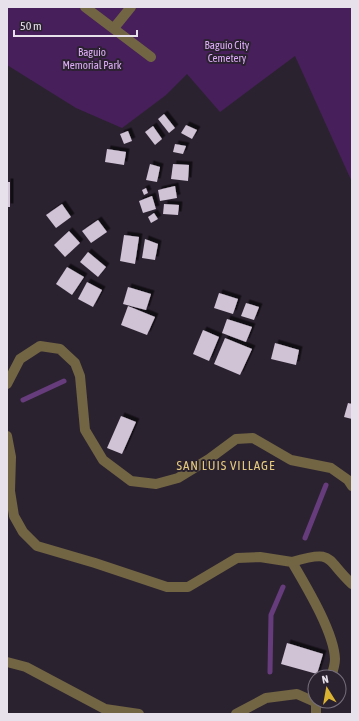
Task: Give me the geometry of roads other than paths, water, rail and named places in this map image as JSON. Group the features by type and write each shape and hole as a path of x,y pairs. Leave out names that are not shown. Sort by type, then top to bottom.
{"street":[{"path":"85,7 150,57"},
{"path":"114,28 131,7"},
{"path":"7,384 20,359 33,350 40,346 60,349 75,363 80,376 85,430 103,460 131,481 156,484 178,478 209,459 236,439 253,438 291,460 331,468 348,480 352,486"},
{"path":"7,436 11,457 10,491 14,516 23,532 37,546 167,587 188,587 237,558 260,557 292,562 314,556 330,558 352,584"},
{"path":"292,562 322,617 330,635 335,659 333,669"},
{"path":"7,662 26,667 105,709 139,714"},
{"path":"236,714 266,698 297,694 307,698"}],"waterway":[{"path":"23,400 64,381"},
{"path":"305,538 326,485"},
{"path":"270,672 271,615 283,587"}],"district":[{"name":"SAN LUIS VILLAGE","path":"226,465"}],"park label":[{"name":"Baguio City Cemetery","path":"227,51"},
{"name":"Baguio Memorial Park","path":"92,58"}]}
